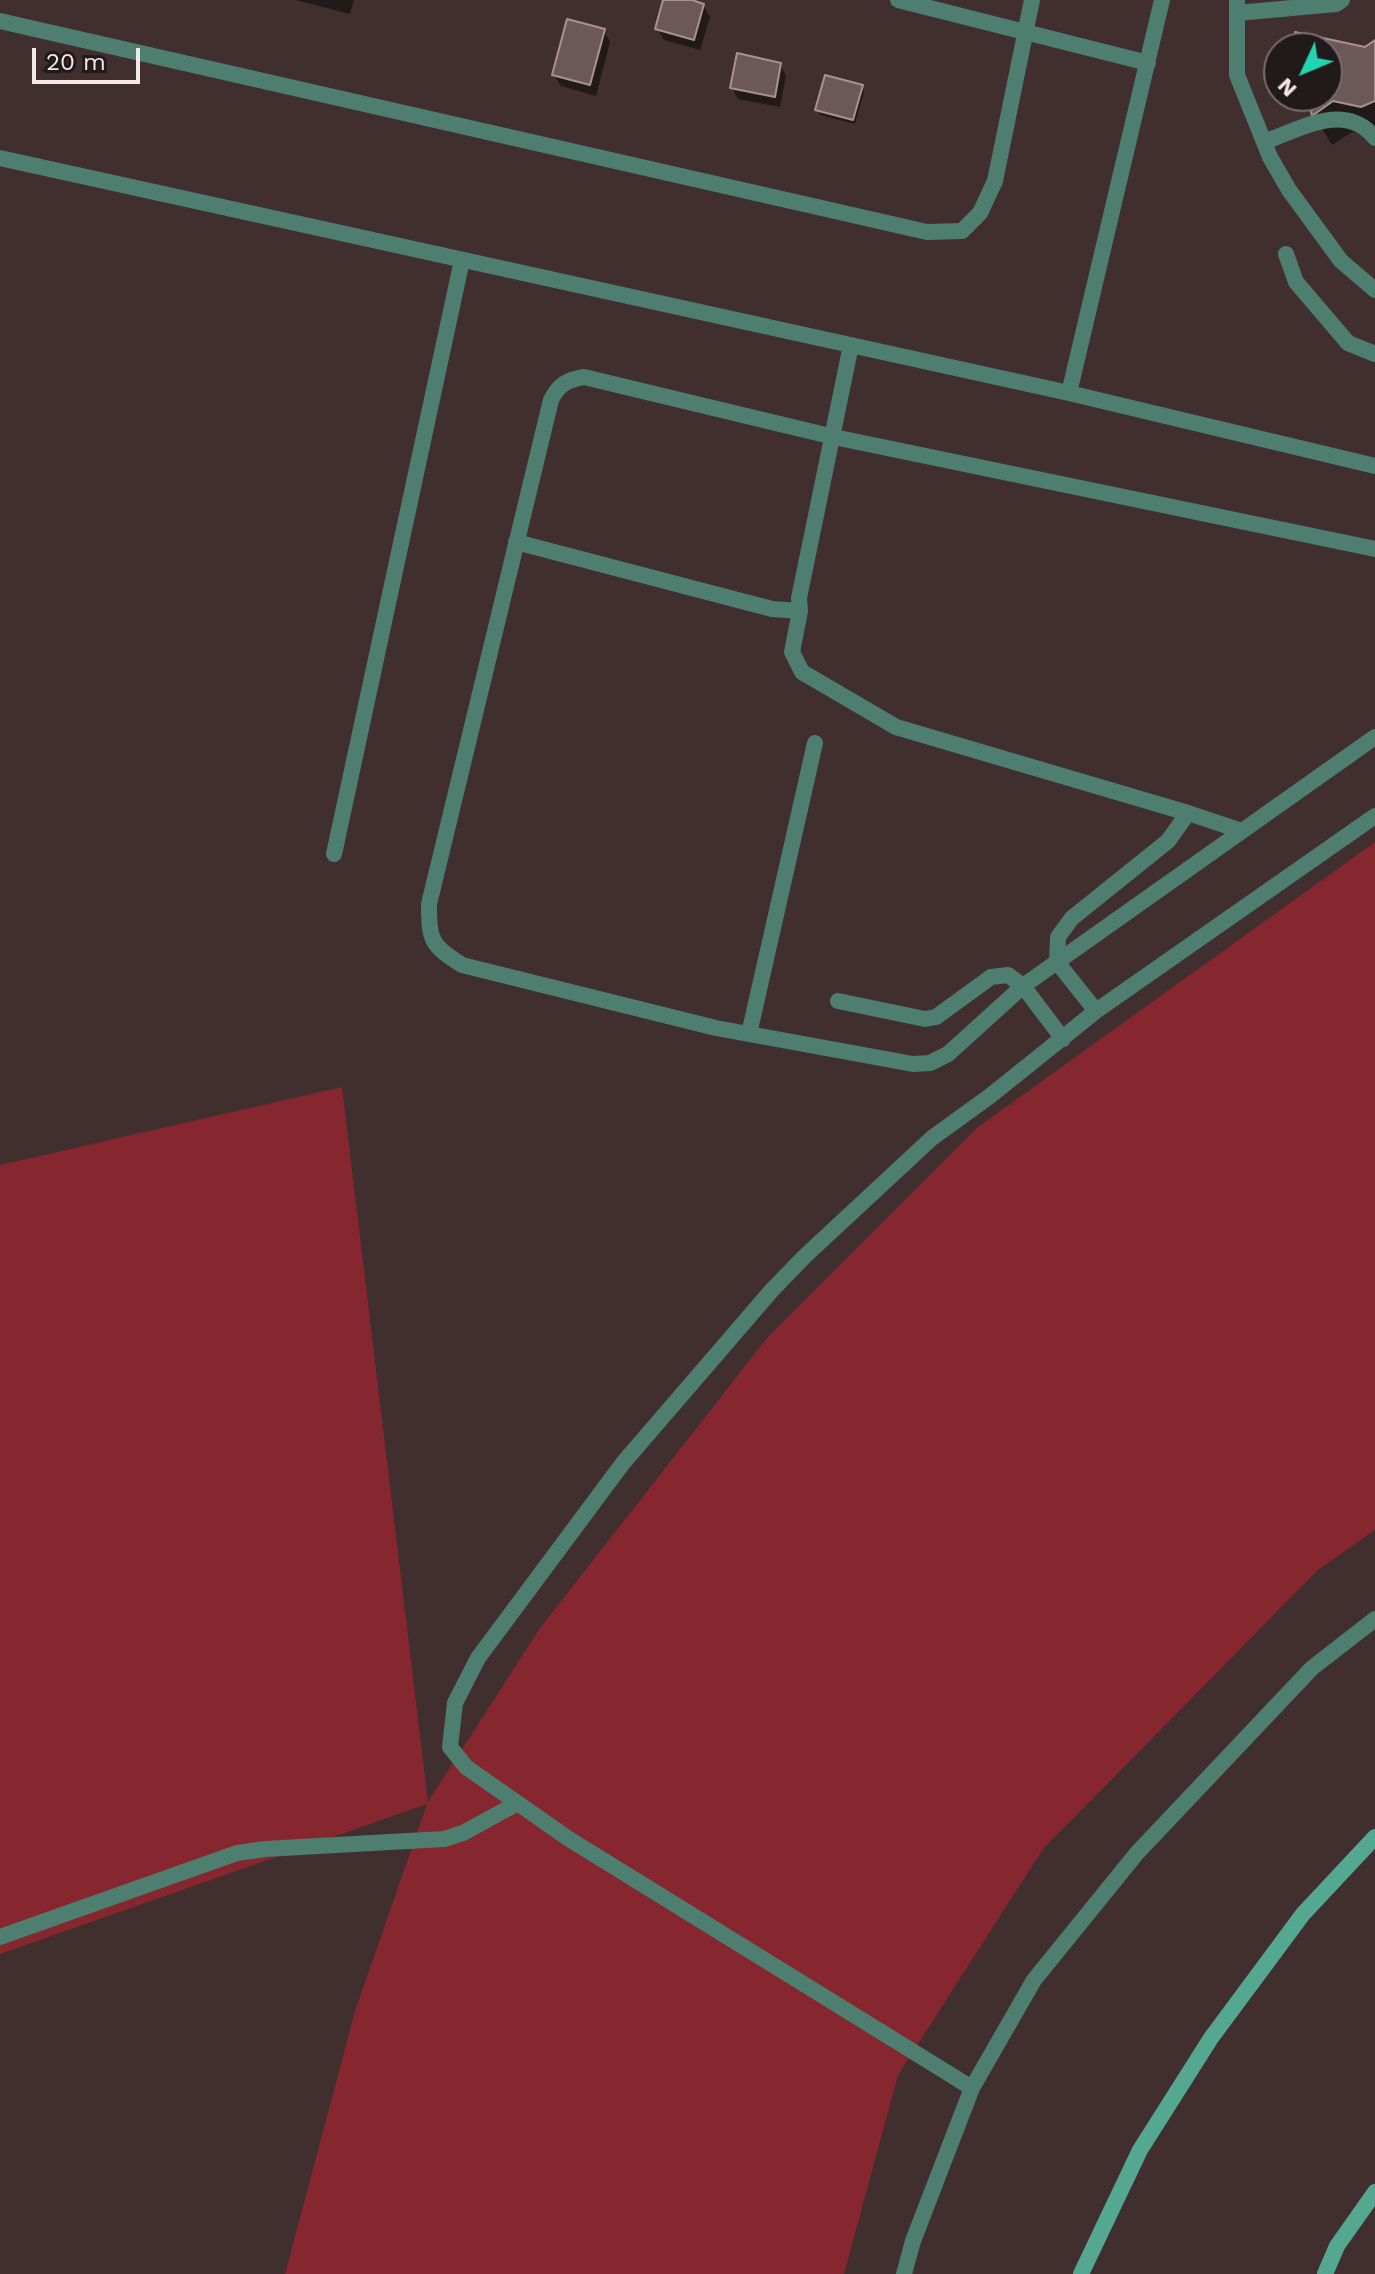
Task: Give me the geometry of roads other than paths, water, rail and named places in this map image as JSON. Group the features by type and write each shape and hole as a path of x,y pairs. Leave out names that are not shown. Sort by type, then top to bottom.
{"main road":[{"path":"1081,2274 1140,2150 1211,2038 1303,1914 1375,1837"},
{"path":"1325,2274 1337,2246 1375,2192"}],"street":[{"path":"898,0 1148,63"},
{"path":"0,21 927,232 962,231 980,213 995,181 1032,0"},
{"path":"1069,393 1162,0"},
{"path":"1342,0 1336,4 1237,7 1237,75 1264,142 1289,190 1341,261 1375,290"},
{"path":"1264,142 1335,118 1353,120 1375,138"},
{"path":"0,158 1069,393 1375,466"},
{"path":"1286,254 1296,282 1348,343 1375,354"},
{"path":"334,854 462,260"},
{"path":"851,345 799,598 800,611 792,652 802,672 896,727 1242,831"},
{"path":"1375,549 834,437 584,377 571,379 558,386 551,400 429,904 429,931 438,950 462,965 749,1034 913,1064 930,1063 948,1054 1023,986 1375,737"},
{"path":"516,542 772,609 800,611"},
{"path":"749,1034 815,743"},
{"path":"1096,1011 1057,962 1058,937 1072,918 1168,841 1188,813"},
{"path":"972,2088 516,1804 466,1767 450,1747 455,1703 478,1658 623,1463 772,1290 932,1138 1096,1011 1375,816"},
{"path":"838,1001 925,1019 936,1017 991,977 1008,975 1023,986 1063,1039"},
{"path":"904,2274 913,2241 972,2088 1034,1980 1137,1853 1312,1668 1375,1619"},
{"path":"0,1937 237,1853 444,1839 463,1833 516,1804"}]}
